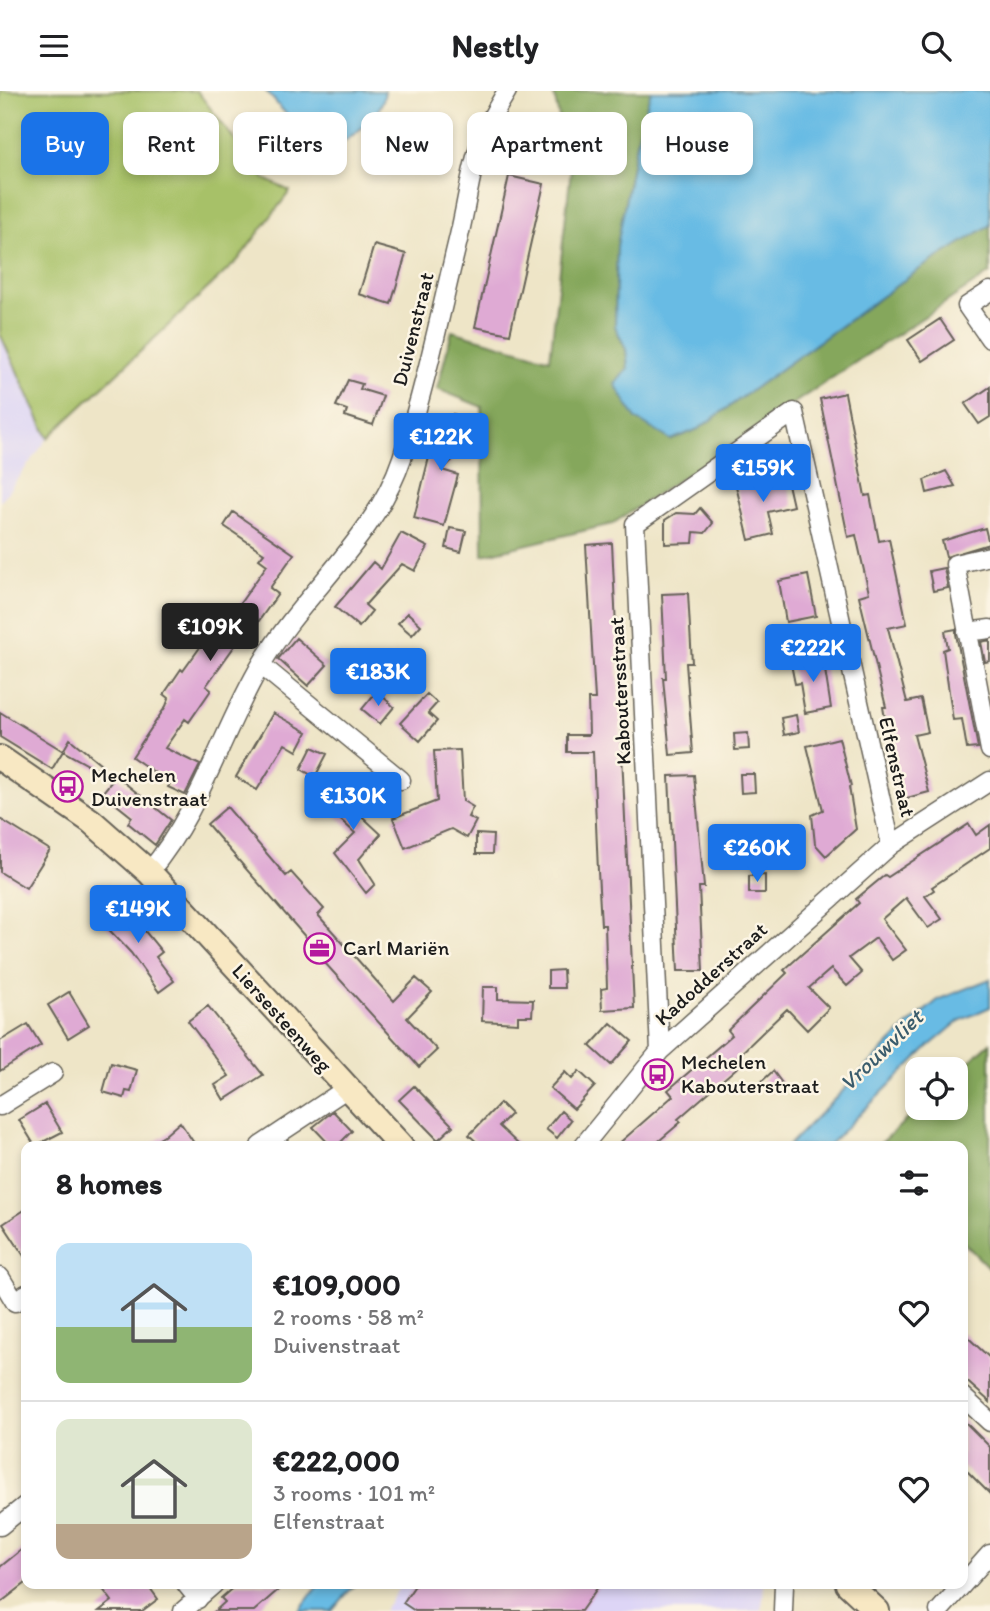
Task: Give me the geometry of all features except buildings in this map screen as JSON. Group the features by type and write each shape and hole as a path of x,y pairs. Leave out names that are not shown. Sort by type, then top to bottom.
{"main road":[{"name":"Liersesteenweg","path":"0,758 92,821 149,872 396,1141"},
{"path":"853,1589 877,1611"}],"street":[{"name":"Duivenstraat","path":"149,872 171,846 200,796 261,665 283,630 353,547 382,504 401,460 419,400 484,134 507,91"},
{"path":"990,291 967,306 990,339"},
{"name":"Elfenstraat","path":"794,412 891,845"},
{"name":"Kaboutersstraat","path":"660,1051 635,524 794,412"},
{"path":"990,556 955,564 990,750"},
{"path":"967,632 990,629"},
{"path":"261,665 401,781"},
{"name":"Kadodderstraat","path":"587,1141 660,1051 891,845 990,781"},
{"path":"0,1106 53,1073"},
{"path":"268,1141 346,1089"},
{"path":"0,1277 15,1302 21,1298"},
{"path":"968,1402 990,1422"},
{"path":"0,1526 21,1509"},
{"path":"968,1578 990,1553"},
{"path":"190,1589 198,1599"},
{"path":"183,1611 209,1589"},
{"path":"783,1611 785,1589"},
{"path":"939,1611 958,1589"}],"shaded area":[{"path":"0,334 48,438 0,502"},
{"path":"398,1589 764,1589 762,1611 383,1611"}],"green space":[{"path":"0,91 197,91 213,112 123,112 123,175 219,175 219,119 233,138 233,175 262,175 290,191 238,260 48,438 0,334"},
{"path":"553,91 651,91 645,112 641,112 641,126 617,246 615,326 626,349 628,368 671,440 698,429 921,268 990,225 990,273 612,524 483,555 482,407 437,389 452,331 550,359 570,175 627,175 627,112 558,112"},
{"path":"990,1043 990,1269 968,1247 968,1141 883,1141 906,1120 968,1120 968,1062"}],"water":[{"path":"266,91 385,91 377,112 361,112 361,129 347,139 347,112 284,112"},
{"path":"651,91 990,91 990,225 921,268 698,429 671,440 636,419 615,384 628,368 626,349 615,326 617,246 636,144 641,126 641,175 753,175 753,112 645,112"},
{"path":"990,979 990,1007 959,1021 918,1057 905,1057 905,1070 833,1141 793,1141 909,1024 939,999"},
{"path":"315,1589 351,1589 332,1611 299,1611"}],"place":[{"name":"Mechelen Duivenstraat","path":"68,787"},
{"name":"Carl Mariën","path":"320,948"},
{"name":"Mechelen Kabouterstraat","path":"658,1074"}],"water label":[{"name":"Vrouwvliet","path":"881,1050"}]}
